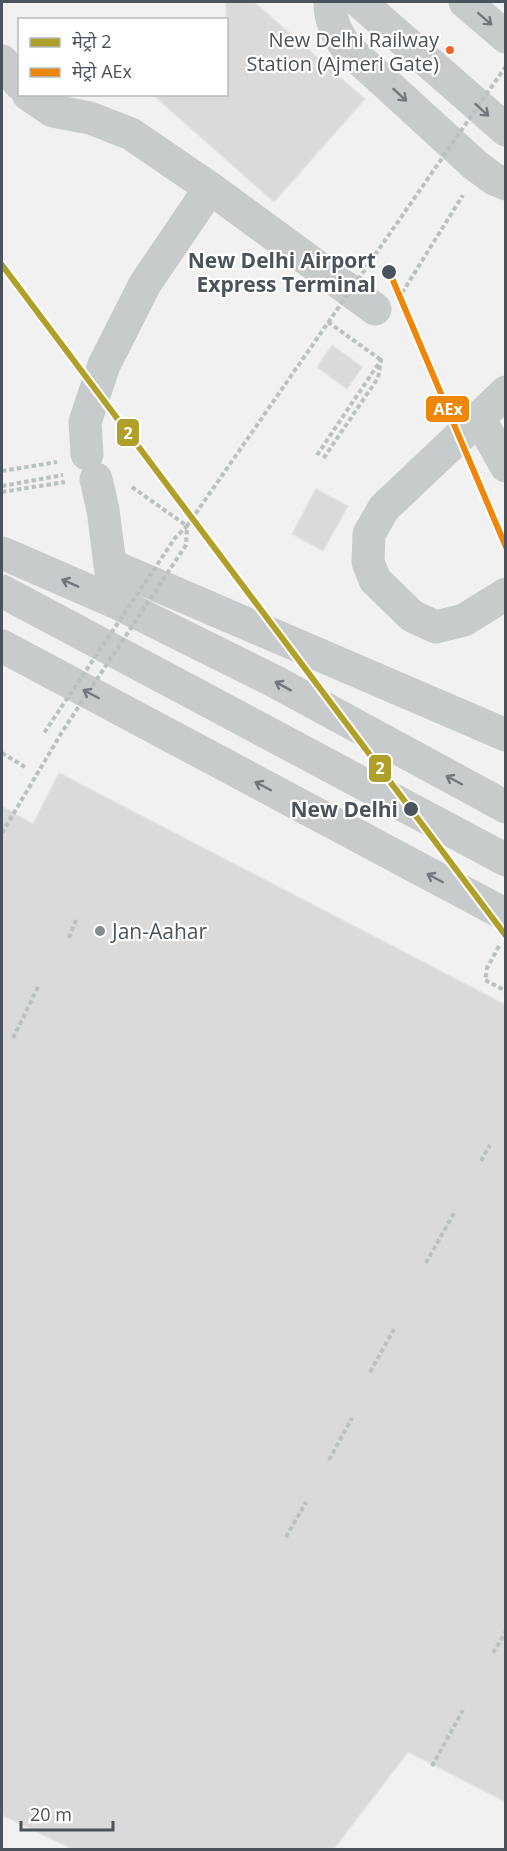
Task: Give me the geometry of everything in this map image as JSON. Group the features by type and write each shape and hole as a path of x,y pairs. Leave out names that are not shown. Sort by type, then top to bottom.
{"street":[{"path":"330,2 335,30 346,46 475,165 494,179 506,184"},
{"path":"360,2 506,130"},
{"path":"465,2 506,37"},
{"path":"2,61 18,81"},
{"path":"31,96 53,111 90,118 131,134 210,188 375,309"},
{"path":"115,602 104,510 83,472 85,422 104,365 146,284 210,188"},
{"path":"506,392 384,508 369,534 368,562 375,580 412,616 436,627 464,621 506,594"},
{"path":"479,418 506,466"},
{"path":"2,553 115,602 274,681 506,807"},
{"path":"110,565 506,735"},
{"path":"2,591 506,860"},
{"path":"2,646 503,929"}],"path":[{"path":"44,734 175,538 187,526 506,66"},
{"path":"407,287 469,186"},
{"path":"328,322 381,360"},
{"path":"317,455 381,360"},
{"path":"323,459 378,378 381,360"},
{"path":"2,471 83,472 187,526"},
{"path":"2,486 83,472"},
{"path":"2,492 83,472"},
{"path":"2,833 62,732 186,545 187,526"},
{"path":"2,753 25,767"},
{"path":"69,938 76,920"},
{"path":"503,929 487,968 485,980 506,991"},
{"path":"13,1038 39,985"},
{"path":"482,1161 490,1145"},
{"path":"426,1263 455,1211"},
{"path":"370,1372 394,1329"},
{"path":"328,1460 352,1418"},
{"path":"286,1537 306,1502"},
{"path":"493,1653 506,1630"},
{"path":"432,1766 463,1710"}],"building":[{"path":"226,2 254,2 365,99 274,202 154,96 228,96 228,18 226,18"},
{"path":"332,345 362,367 347,389 317,367"},
{"path":"316,489 348,506 323,551 292,534"},
{"path":"59,773 506,1005 506,1802 408,1752 333,1850 74,1850 2,1815 2,806 33,824"}],"metro line":[{"name":"2","path":"2,265 506,936"},
{"name":"AEx","path":"389,271 506,547"}],"place":[{"name":"New Delhi Railway Station (Ajmeri Gate)","path":"450,50"},
{"name":"New Delhi Airport Express Terminal","path":"389,272"},
{"name":"New Delhi","path":"411,809"},
{"name":"Jan-Aahar","path":"100,931"}]}
